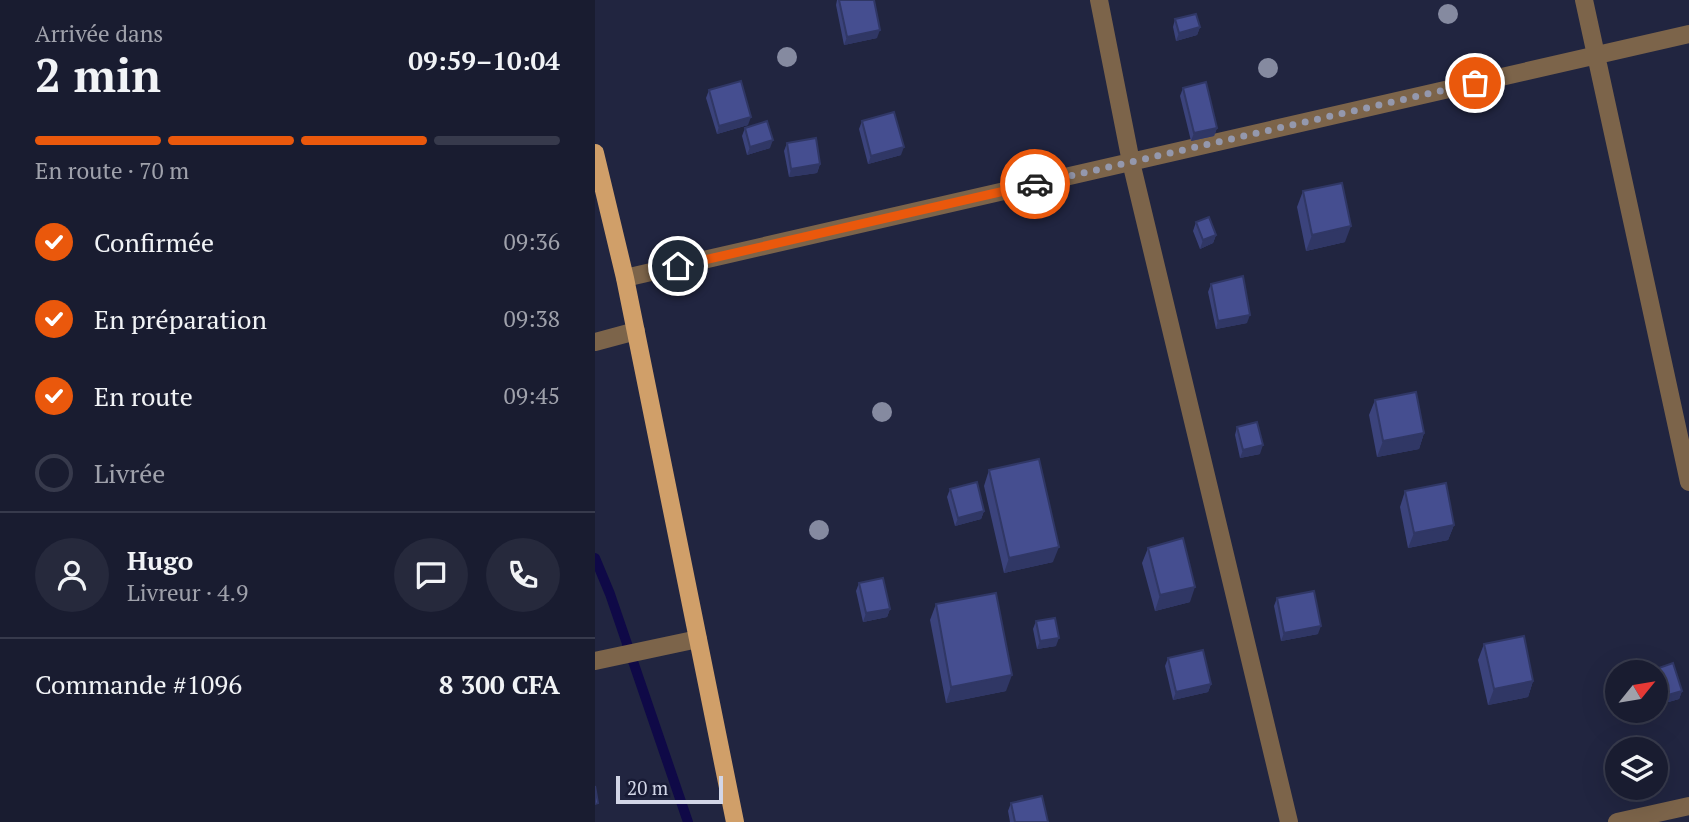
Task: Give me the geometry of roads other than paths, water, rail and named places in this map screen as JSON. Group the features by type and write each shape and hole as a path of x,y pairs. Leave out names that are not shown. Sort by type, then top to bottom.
{"main road":[{"path":"595,153 625,278 735,822"}],"street":[{"path":"1099,0 1131,162 1289,822"},
{"path":"1584,0 1689,482"},
{"path":"625,278 1689,34"},
{"path":"595,342 636,331"},
{"path":"595,661 698,639"},
{"path":"1617,822 1689,806"}],"waterway":[{"path":"595,558 610,594 688,822"}]}
